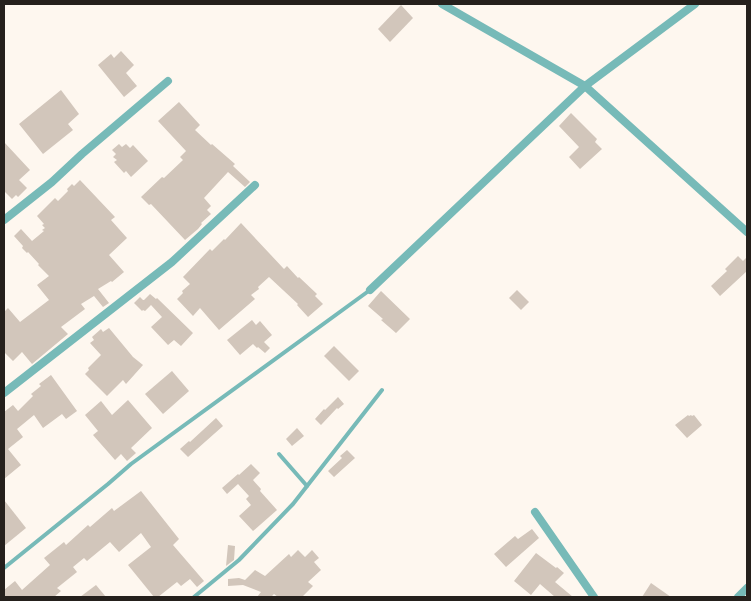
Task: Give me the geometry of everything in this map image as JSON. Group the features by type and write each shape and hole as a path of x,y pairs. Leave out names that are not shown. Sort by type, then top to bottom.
{"street":[{"path":"442,4 585,86 747,232"},
{"path":"370,290 585,86 695,4"},
{"path":"4,220 52,182 82,154 168,82"},
{"path":"4,393 172,262 255,185"},
{"path":"535,512 594,597"},
{"path":"738,597 747,588"}],"lane":[{"path":"4,568 131,464 370,290"},
{"path":"194,597 239,560 293,504 382,390"},
{"path":"279,454 307,486"}],"building":[{"path":"401,5 413,18 390,42 378,29"},
{"path":"121,51 134,65 126,73 137,86 124,97 98,65 111,54 114,58"},
{"path":"61,90 79,114 68,124 73,130 43,154 19,124"},
{"path":"179,102 200,125 195,130 235,164 233,166 250,182 245,187 228,172 204,198 211,206 207,210 211,214 185,240 151,204 149,205 141,197 183,160 180,157 186,151 158,121"},
{"path":"571,113 597,139 595,142 602,149 580,169 569,157 579,147 559,126"},
{"path":"4,142 30,170 19,180 27,188 18,197 16,195 12,199 4,191"},
{"path":"119,144 122,147 126,144 130,148 133,145 148,161 131,177 126,171 124,173 114,162 117,160 113,157 116,154 112,150"},
{"path":"80,180 115,217 111,220 127,238 109,255 124,272 112,282 98,289 109,303 103,307 94,296 81,304 85,309 61,327 68,334 32,364 22,352 13,361 4,352 4,312 8,308 20,322 49,300 37,285 49,276 28,252 22,248 23,246 14,236 21,229 32,241 44,231 42,230 45,228 42,225 44,224 37,216 55,198 58,201 72,184 74,186"},
{"path":"241,223 284,269 287,266 317,294 315,296 323,304 308,317 298,304 269,277 251,295 255,299 219,330 200,308 193,316 177,299 190,284 183,277 210,249 212,251"},
{"path":"738,256 743,261 747,257 747,271 720,296 711,286 727,271 725,269"},
{"path":"517,290 529,302 521,310 509,298"},
{"path":"381,291 410,319 396,333 368,306"},
{"path":"150,294 157,298 193,333 181,346 174,340 168,345 151,327 162,317 151,305 145,311 142,311 134,303 140,297 144,300"},
{"path":"252,320 256,325 260,321 272,335 264,342 270,348 265,353 253,344 240,355 227,340"},
{"path":"109,328 133,357 143,365 126,384 123,380 107,396 85,374 89,370 88,368 101,355 90,343 94,340 92,337 101,329 103,332"},
{"path":"334,346 359,371 349,381 324,356"},
{"path":"172,371 189,391 163,414 145,394"},
{"path":"51,375 77,411 66,419 62,414 43,428 34,415 17,429 23,437 8,449 21,465 4,479 4,412 13,405 18,411 33,396 31,394 41,386 39,384"},
{"path":"338,397 344,404 337,408 321,425 315,419"},
{"path":"128,400 152,428 131,448 136,453 127,461 121,454 115,460 93,435 98,431 85,415 101,401 112,415"},
{"path":"688,415 694,415 702,425 687,438 675,425"},
{"path":"216,418 223,426 188,457 180,449"},
{"path":"297,428 304,436 292,446 286,439"},
{"path":"347,450 355,458 334,477 328,471 342,458 340,456"},
{"path":"251,464 260,473 253,480 277,510 253,531 239,516 251,505 246,499 249,496 238,484 227,494 222,488"},
{"path":"141,491 179,539 173,545 204,581 197,587 190,579 181,586 177,582 158,597 154,597 128,565 151,547 141,533 119,552 110,542 87,561 84,558 73,567 77,572 57,588 61,591 54,597 4,597 4,590 15,581 22,590 50,565 44,558 64,542 66,545 88,525 90,527 112,508 114,511"},
{"path":"4,500 26,528 4,546"},
{"path":"532,529 539,538 506,567 494,554 515,536 518,539"},
{"path":"228,545 235,546 234,560 226,566"},
{"path":"298,550 305,557 312,550 319,558 314,562 321,570 308,582 313,586 302,597 278,597 274,594 271,597 257,597 261,592 243,585 228,586 228,579 239,578 245,580 255,570 265,576 289,554 291,557"},
{"path":"536,553 564,573 555,582 573,597 555,597 540,584 531,595 514,581"},
{"path":"651,583 671,597 642,597"},
{"path":"96,585 106,597 80,597"}]}
